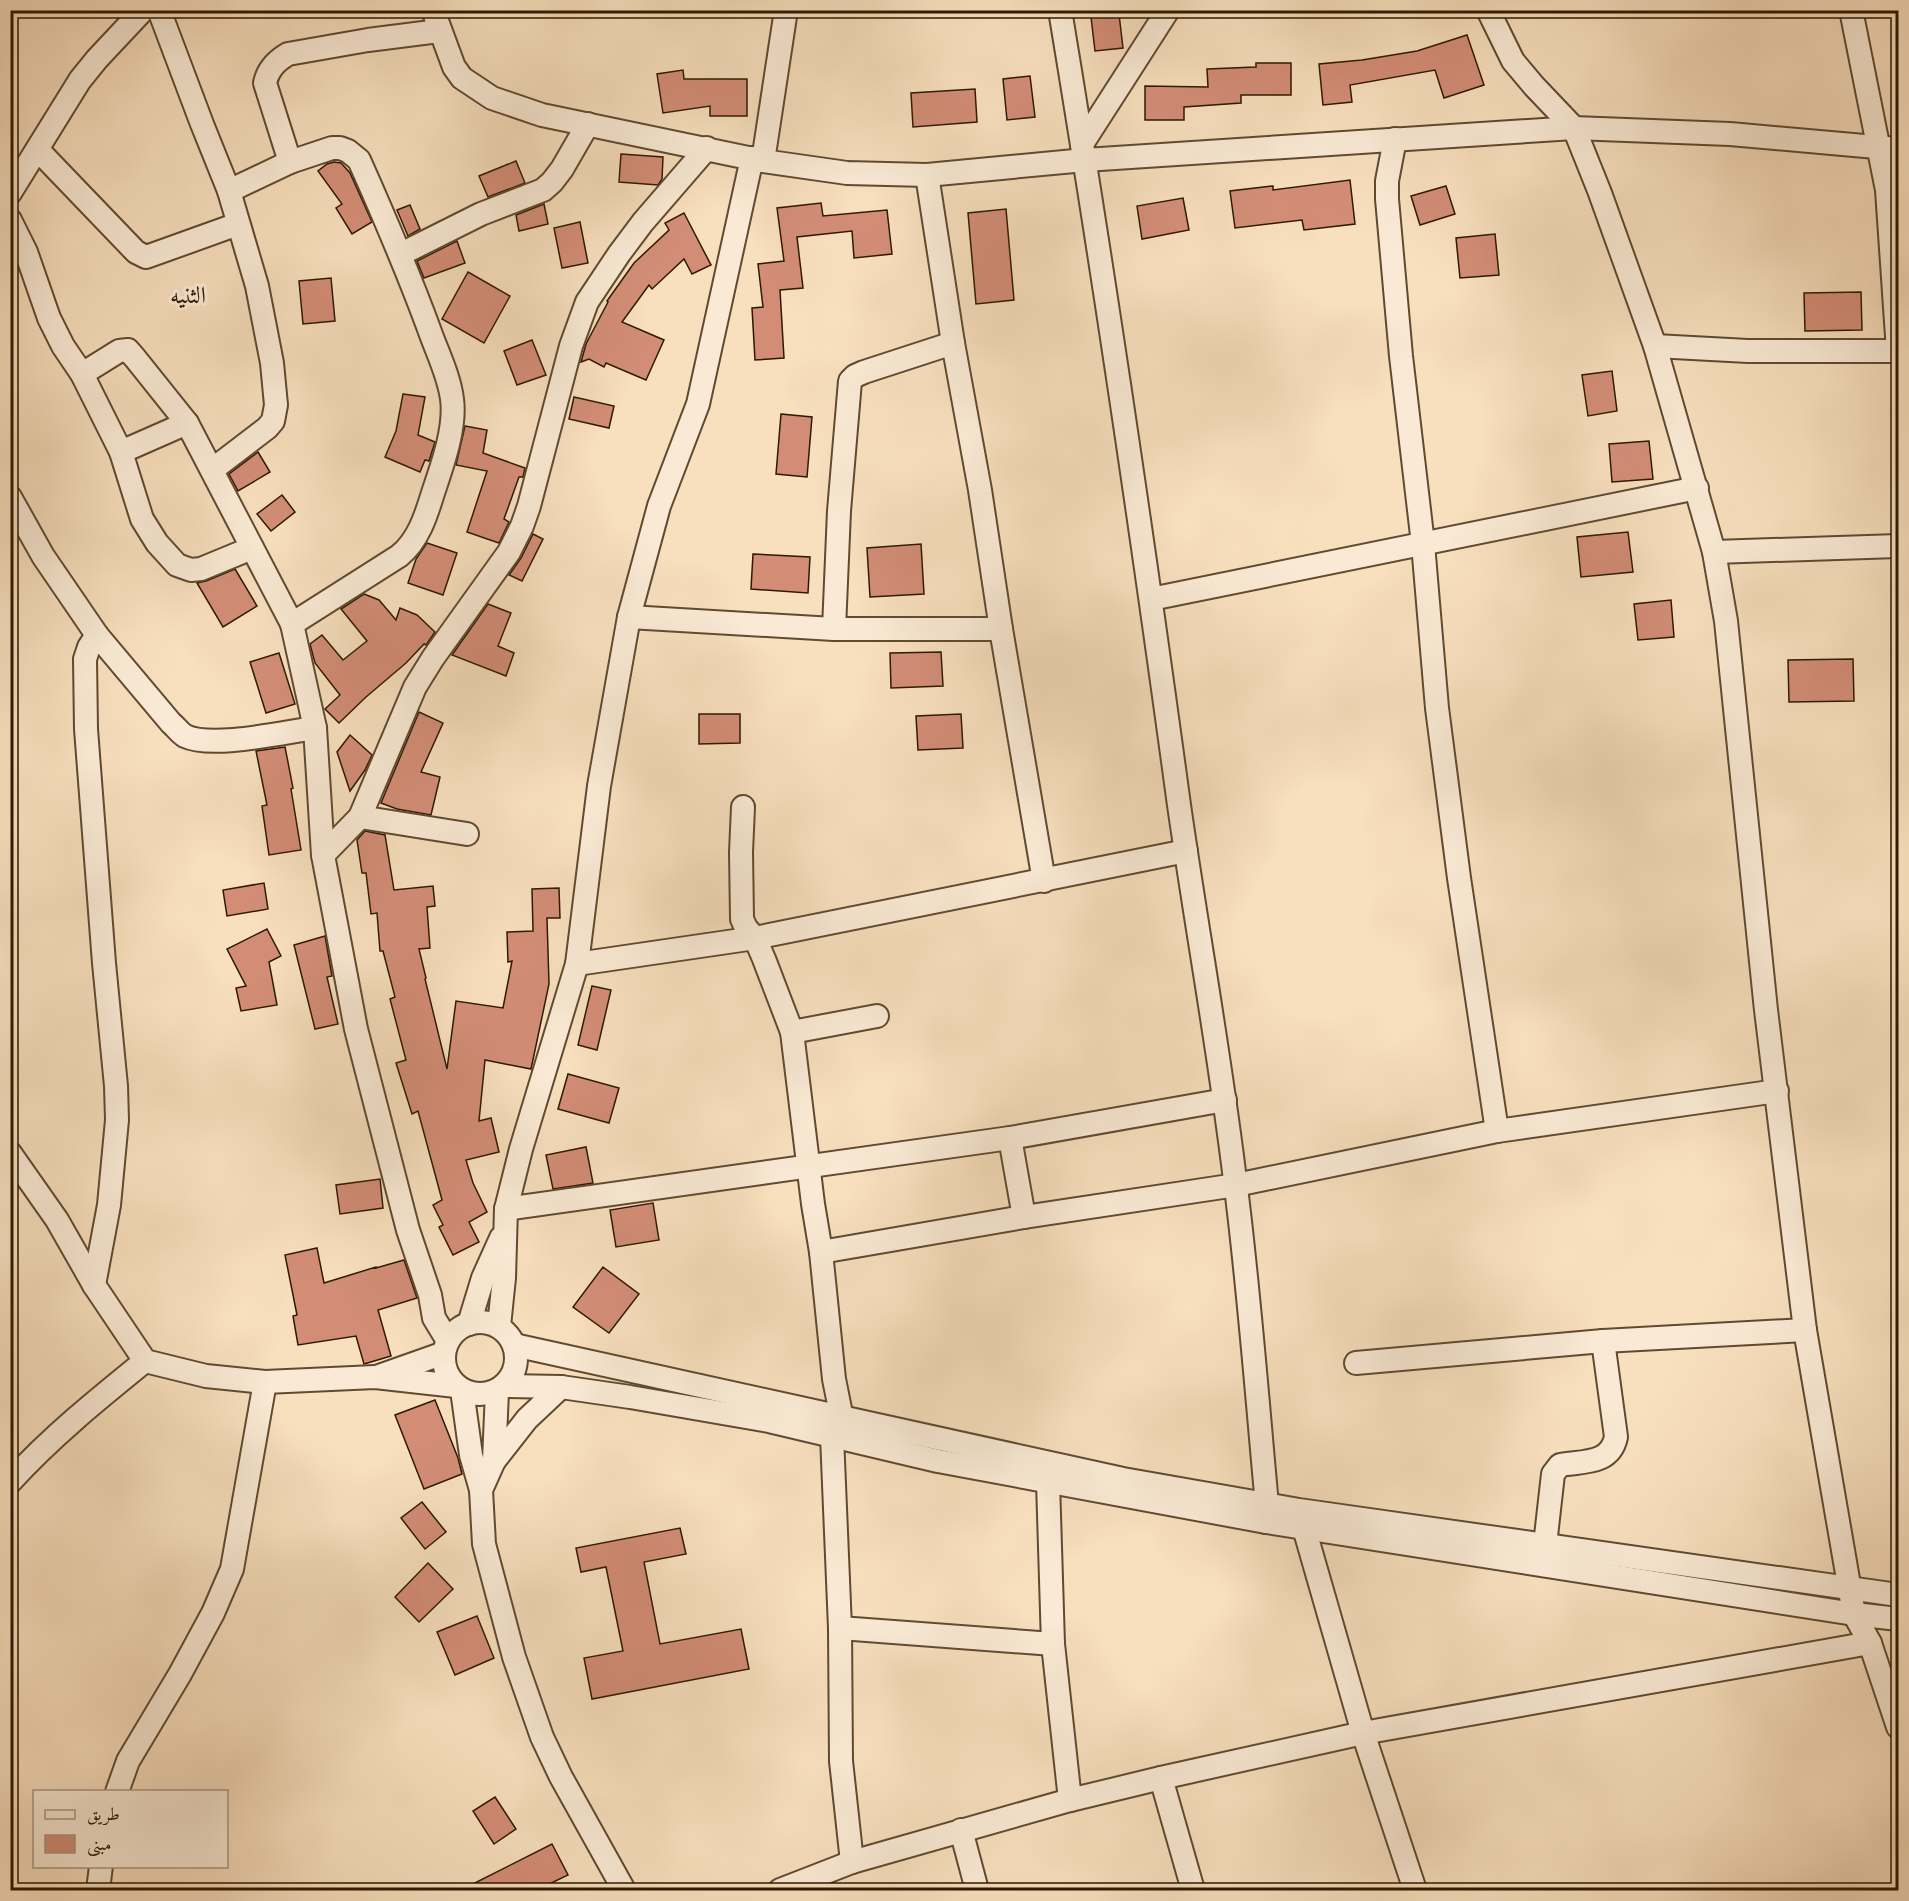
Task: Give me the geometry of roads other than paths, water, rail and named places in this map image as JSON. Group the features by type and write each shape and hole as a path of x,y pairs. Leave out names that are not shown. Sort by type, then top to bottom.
{"street":[{"path":"10,193 80,80 144,10"},
{"path":"159,10 230,191 257,286 272,363 276,405 273,421 212,470"},
{"path":"467,1324 506,1219 524,1138 577,964 599,786 629,617 660,506 698,404 758,160 786,10"},
{"path":"1059,10 1084,152 1186,851 1225,1100 1236,1185 1267,1514"},
{"path":"1084,152 1168,10"},
{"path":"1488,10 1513,61 1534,87 1574,128 1655,346 1714,552 1731,657 1766,1010 1805,1330 1854,1614 1870,1643 1899,1727"},
{"path":"1655,346 1748,351 1898,351 1887,190 1889,148 1851,10"},
{"path":"290,162 265,83 266,75 279,59 288,54 357,42 436,21 454,67 462,78 474,88 508,104 542,115 758,160 847,173 927,175 1084,152 1395,139 1574,128 1730,134 1889,148"},
{"path":"401,254 482,214 543,190 562,169 588,124"},
{"path":"1395,139 1387,181 1387,199 1401,356 1423,544 1437,708 1459,879 1497,1131"},
{"path":"230,191 290,162 332,148 340,148 354,155 359,160 401,254 452,397 451,423 443,463 418,533 405,551 292,624"},
{"path":"323,855 360,817 415,687 509,552 522,526 571,345 587,302 643,222 707,148"},
{"path":"38,150 136,252 146,257 238,224"},
{"path":"927,175 953,343 980,490 1044,881"},
{"path":"10,220 26,252 49,318 63,346 82,374 121,452 142,519 157,543 177,565 186,569 201,569 252,548"},
{"path":"834,629 839,511 850,381 864,372 953,343"},
{"path":"82,374 120,351 128,350 171,400 187,423 292,624 315,728 323,855 356,1029 408,1230 430,1295 434,1318 446,1347"},
{"path":"121,452 187,423"},
{"path":"1151,599 1697,488"},
{"path":"10,497 43,556 97,635 171,723 185,735 204,740 222,740 315,728"},
{"path":"1714,552 1899,546"},
{"path":"629,617 834,629 1001,629"},
{"path":"94,1285 109,1205 117,1120 86,729 85,659 97,635"},
{"path":"743,807 742,919 755,938 792,1032 821,1252 837,1427 841,1761 852,1862"},
{"path":"360,817 467,834"},
{"path":"577,964 755,938 1186,851"},
{"path":"792,1032 877,1016"},
{"path":"821,1252 1024,1217 1236,1185 1497,1131 1777,1092"},
{"path":"506,1219 809,1168 1010,1138 1225,1100"},
{"path":"1010,1138 1024,1217"},
{"path":"10,1154 57,1220 94,1285 145,1361 206,1376 265,1382 375,1377 459,1388 473,1394 485,1394 501,1388 561,1387 630,1397 771,1411"},
{"path":"499,1326 504,1278 506,1219"},
{"path":"430,1295 467,1324"},
{"path":"494,1461 501,1388 510,1380 516,1368 517,1356 508,1334 499,1326 488,1322 476,1322 467,1324 455,1332 446,1347 444,1365 449,1376 459,1388 471,1455 481,1490 484,1545 513,1657 542,1737 561,1777 624,1890"},
{"path":"1356,1363 1604,1341 1805,1330"},
{"path":"1545,1545 1553,1474 1560,1465 1601,1458 1613,1449 1616,1437 1604,1341"},
{"path":"514,1345 837,1427 1122,1488 1854,1614 1899,1619"},
{"path":"375,1377 446,1347"},
{"path":"10,1482 32,1458 76,1418 145,1361"},
{"path":"117,1790 135,1747 180,1674 213,1613 232,1569 265,1382"},
{"path":"481,1490 494,1461 527,1419 561,1387"},
{"path":"837,1427 938,1461 1048,1482 1122,1488"},
{"path":"1048,1482 1053,1644 1070,1800"},
{"path":"1302,1519 1545,1545 1899,1595"},
{"path":"1302,1519 1363,1733 1415,1890"},
{"path":"840,1628 1053,1644"},
{"path":"780,1890 852,1862 1070,1800 1161,1778 1363,1733 1870,1643"},
{"path":"1161,1778 1194,1890"},
{"path":"961,1830 977,1890"},
{"path":"98,1890 101,1868"}],"district":[{"name":"الثنيه","path":"188,295"}]}
